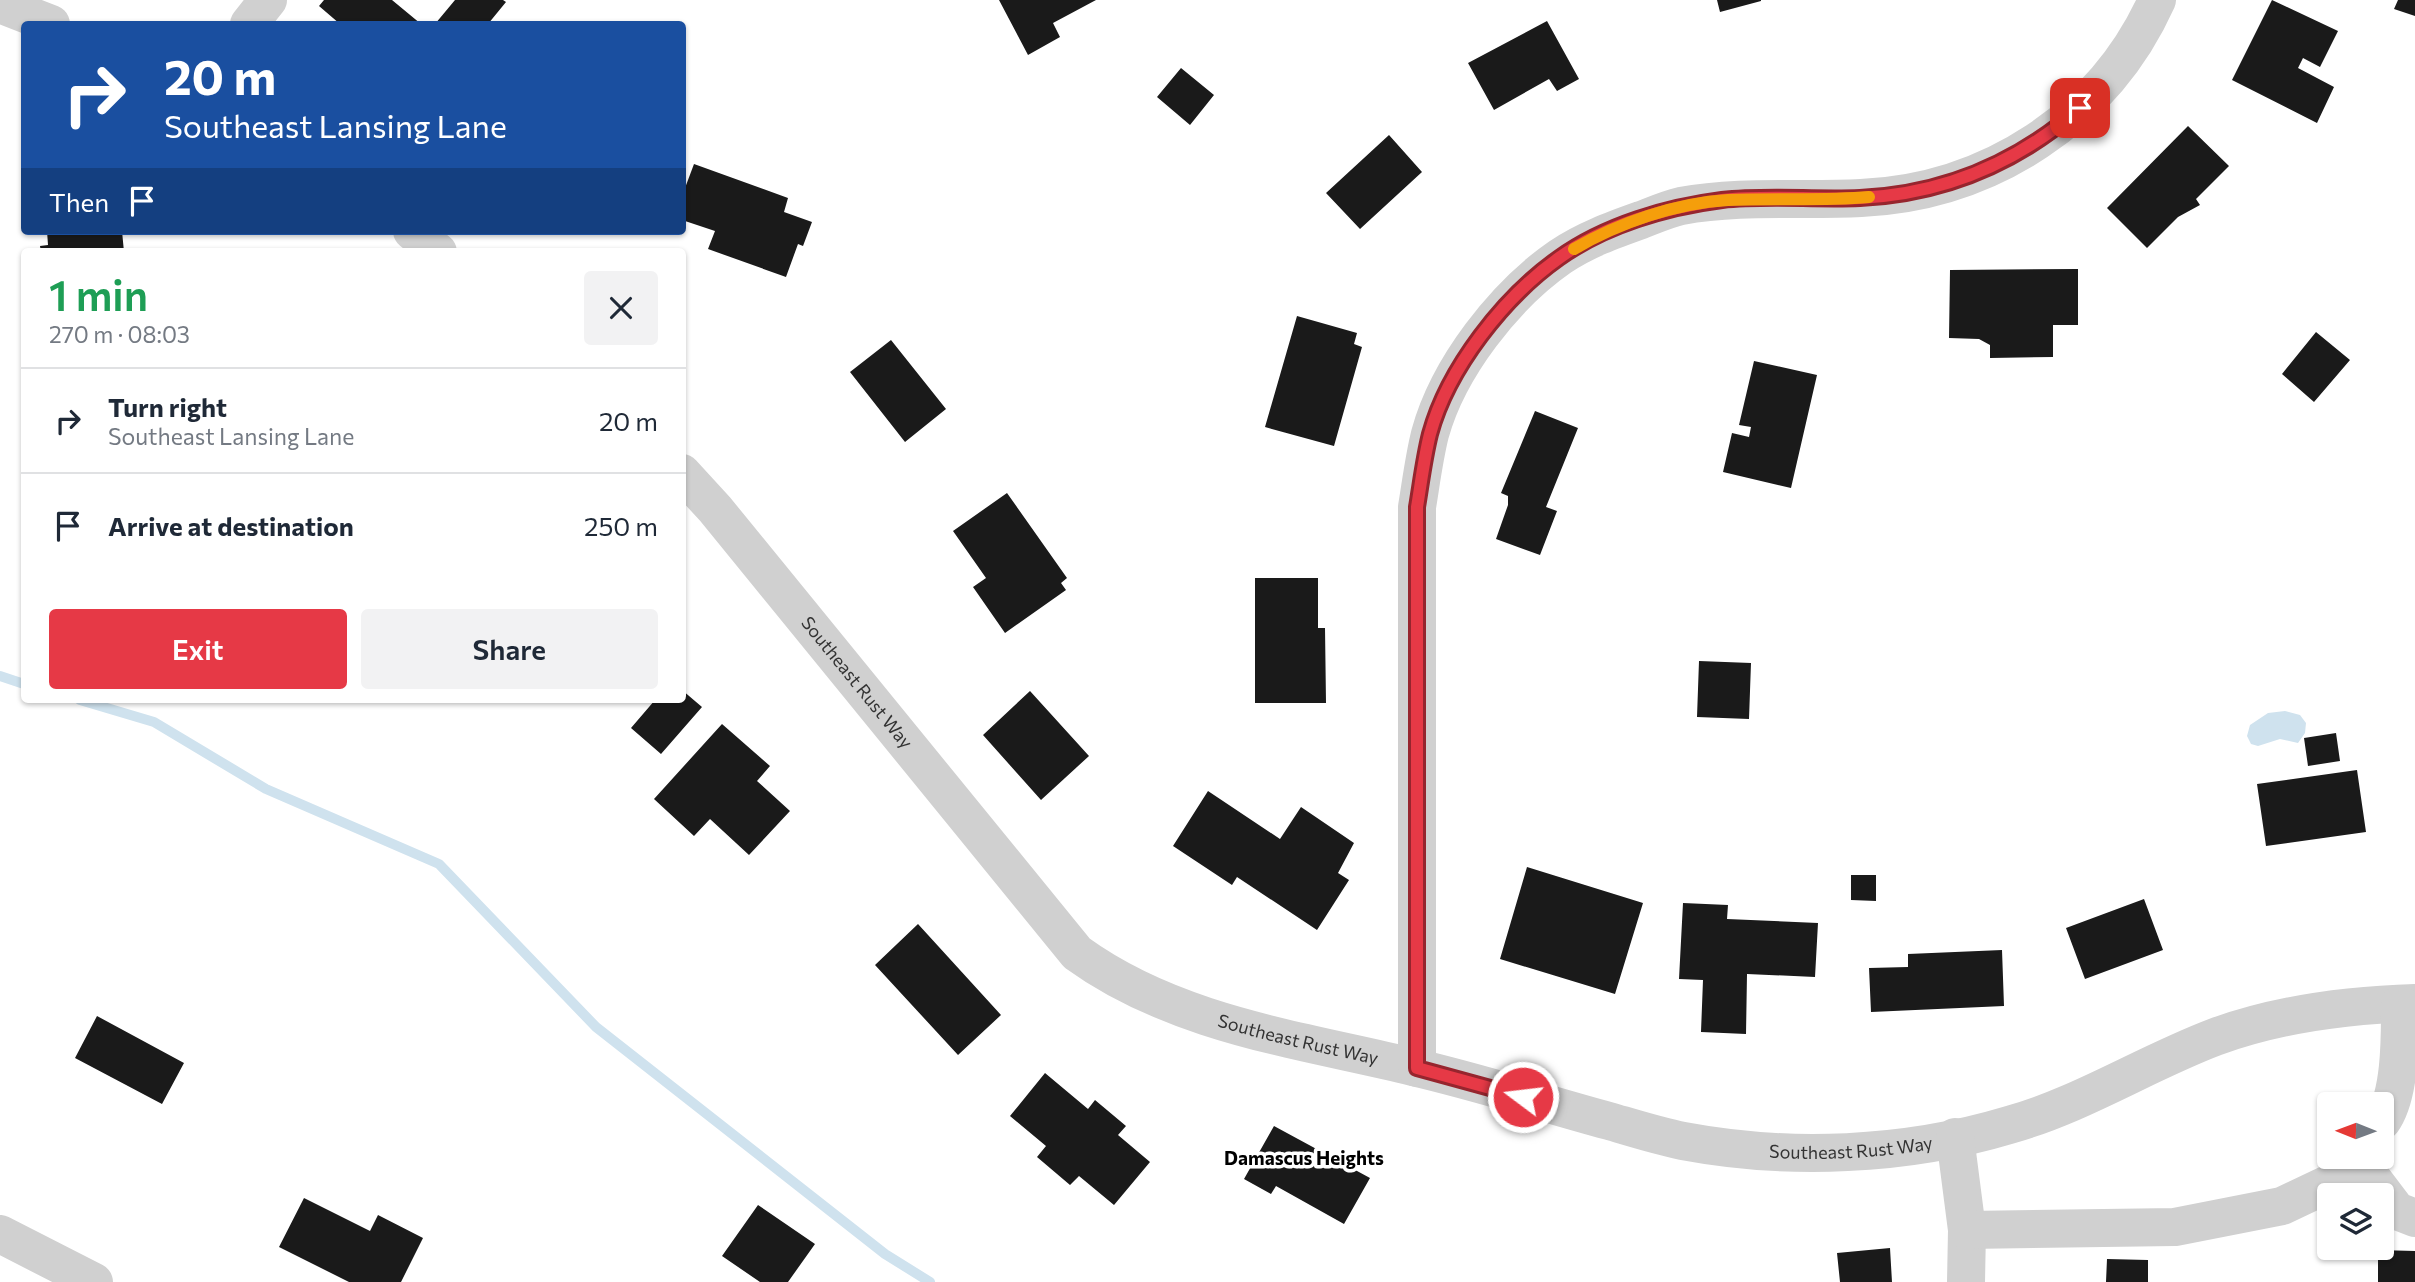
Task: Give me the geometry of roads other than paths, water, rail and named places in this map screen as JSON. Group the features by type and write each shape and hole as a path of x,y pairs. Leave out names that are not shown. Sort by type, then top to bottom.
{"street":[{"path":"251,21 268,0"},
{"path":"1417,1068 1417,507 1430,433 1458,370 1477,340 1500,311 1558,258 1594,237 1679,207 1725,200 1905,194 1947,185 1998,165 2052,132 2080,108 2126,57 2157,0"},
{"path":"0,4 43,21"},
{"path":"417,235 433,248"},
{"name":"Southeast Rust Way","path":"686,477 715,509 1077,953 1110,977 1149,996 1232,1026 1417,1068 1682,1141 1827,1152 1872,1150 2011,1125 2217,1037 2291,1017 2363,1005 2408,1003"},
{"path":"2396,1113 2400,1036 2408,1003"},
{"path":"1955,1137 1968,1230 1966,1282"},
{"path":"1968,1230 2175,1227 2282,1206 2341,1178 2347,1169"},
{"path":"2365,1169 2397,1211 2415,1218"},
{"path":"0,1234 94,1282"}],"water":[{"path":"2285,711 2300,715 2306,723 2305,733 2298,743 2280,739 2258,746 2251,744 2247,736 2250,725 2268,713"}],"waterway":[{"path":"0,676 21,683"},
{"path":"90,703 154,722 266,789 439,864 596,1027 885,1254 930,1282"}],"district":[{"name":"Damascus Heights","path":"1304,1158"}]}
